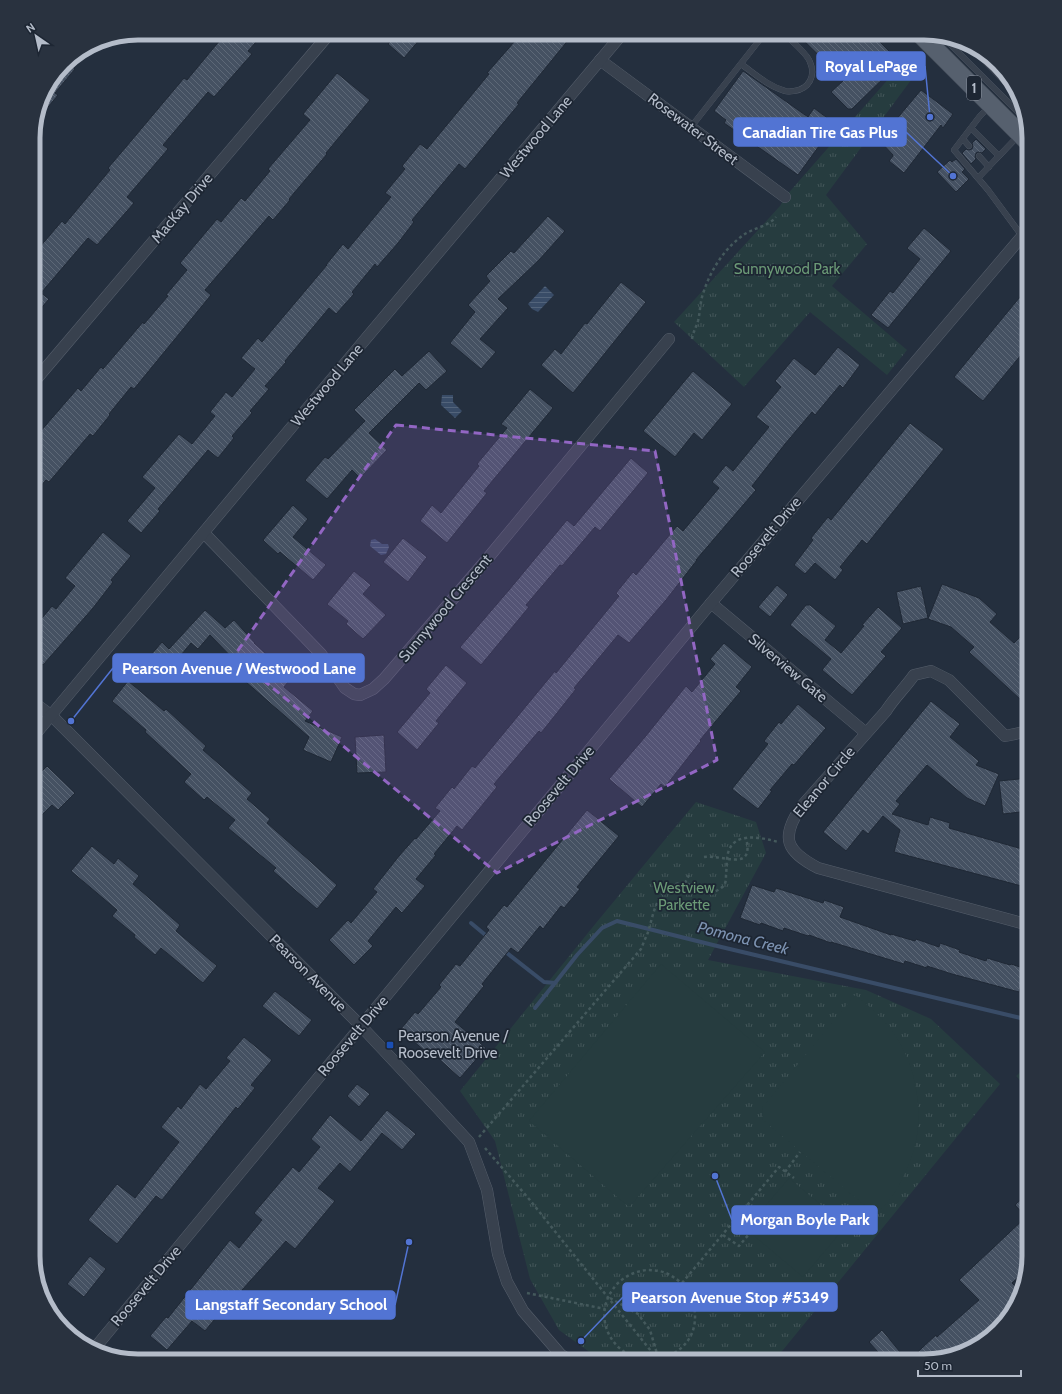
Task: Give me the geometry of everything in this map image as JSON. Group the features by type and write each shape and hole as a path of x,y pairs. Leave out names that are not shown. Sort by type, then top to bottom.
{"main road":[{"name":"1","path":"926,40 1022,137"}],"street":[{"name":"MacKay Drive","path":"40,375 324,40"},
{"name":"Westwood Lane","path":"40,729 617,40"},
{"name":"Rosewater Street","path":"600,60 785,197"},
{"name":"Roosevelt Drive","path":"97,1345 711,602 1022,236"},
{"name":"Sunnywood Crescent","path":"204,533 321,654 345,688 354,694 360,695 373,689 384,679 488,558 669,339"},
{"name":"Silverview Gate","path":"711,602 866,733"},
{"name":"Eleanor Circle","path":"791,846 788,837 792,820 801,807 866,733 914,675 931,671 941,675 954,684 1005,736 1022,732"},
{"name":"Pearson Avenue","path":"40,707 52,716 362,1026 468,1142 487,1190 498,1254 507,1282 524,1311 560,1354"},
{"path":"791,846 798,856 818,868 1022,923"}],"lane":[{"path":"691,128 760,40"},
{"path":"741,64 769,84 786,92 801,90 809,85 812,74 810,61 792,40"},
{"path":"949,43 1019,113"},
{"path":"985,62 1001,78"},
{"path":"991,105 954,150 1022,229"},
{"path":"971,128 999,156"},
{"path":"963,138 969,146"},
{"path":"978,178 999,156 1022,140"},
{"path":"979,156 989,167"}],"path":[{"path":"692,339 693,332 698,323 705,289 719,259 743,235 757,227 772,222 776,217"},
{"path":"704,857 727,858 734,861 740,860 746,856 748,851 746,838"},
{"path":"479,1137 641,949 657,900 666,891 677,883 685,883 703,892 714,892 722,888 725,883 727,858 730,847 737,841 746,838 767,839 791,846"},
{"path":"685,883 690,873"},
{"path":"483,1146 529,1199 654,1354"},
{"path":"785,1172 800,1152"},
{"path":"682,1283 724,1235 779,1167 794,1178"},
{"path":"724,1235 739,1246 750,1233"},
{"path":"627,1354 612,1341 607,1331 605,1309 608,1297 621,1280 631,1274 643,1270 655,1270 667,1273 682,1283 692,1297 695,1309 696,1321 692,1332 686,1342 673,1354"},
{"path":"527,1293 605,1309"},
{"path":"608,1297 638,1314 650,1330 657,1354"}],"highlighted area":[{"path":"396,425 655,451 717,760 497,873 234,656"}],"green space":[{"name":"Sunnywood Park","path":"905,60 917,72 826,195 867,244 832,286 907,350 887,375 810,312 744,387 674,322 780,206 785,197"},
{"name":"Westview Parkette","path":"696,802 756,822 766,853 708,960 866,990 931,1019 1000,1084 780,1354 592,1354 559,1330 530,1279 495,1141 460,1091"},
{"path":"661,964 765,1052 629,1207 529,1121"},
{"path":"855,995 882,1019 901,1045 908,1060 917,1092 918,1125 913,1153 895,1192 876,1215 763,1120 762,1108"},
{"path":"1022,1070 1022,1082 1016,1076"},
{"path":"789,1178 846,1226 803,1277 746,1229"}],"water":[{"path":"545,286 554,295 538,312 532,309 528,304"},
{"path":"442,395 453,395 453,402 462,411 455,418 441,405"},
{"path":"375,539 382,544 388,544 389,547 386,554 381,555 370,546 371,540"}],"building":[{"path":"220,40 258,40 248,51 252,54 214,97 208,92 163,145 168,149 127,197 134,203 97,245 88,238 41,293 49,299 40,310 40,247 62,221 65,224 110,170 108,168 184,78 187,80"},
{"path":"391,40 419,40 404,58 388,44"},
{"path":"516,40 568,40 517,103 519,104 465,169 459,164 412,220 414,222 398,243 377,267 375,264 352,292 354,294 336,314 329,308 265,386 269,389 250,411 252,413 232,436 234,438 218,458 208,450 158,509 160,511 141,533 127,521 155,488 142,477 179,434 192,444 215,416 210,412 226,392 232,397 255,369 241,358 258,338 262,342 343,244 348,249 391,197 385,193 405,169 402,166 420,144 427,149 489,74 487,73"},
{"path":"803,40 878,40 900,62 852,109 848,109 831,92 844,80"},
{"path":"72,66 75,69 55,93 58,95 43,113 47,101 60,78"},
{"path":"743,71 808,117 814,108 835,124 798,175 724,123 726,120 714,111"},
{"path":"337,73 370,100 273,220 269,216 205,290 211,295 134,389 131,387 93,436 90,434 49,482 46,480 40,487 40,432 78,388 81,391 101,367 103,369 143,322 144,324 168,296 166,295 187,270 180,263 217,219 221,222 241,198 245,201 270,171 268,169 310,120 303,114"},
{"path":"921,90 953,114 943,128 941,125 904,173 889,161 893,155 879,140"},
{"path":"976,139 986,149 982,153 976,153 976,159 971,164 962,153 966,149 972,149 972,143"},
{"path":"956,159 965,169 962,172 969,179 956,192 937,172 950,160 952,162"},
{"path":"548,216 565,231 539,260 498,299 508,308 480,339 496,352 481,369 450,343 475,312 468,305 490,281 486,276 511,251 514,253"},
{"path":"924,228 951,251 888,328 871,315 890,291 893,293 920,259 907,248"},
{"path":"621,282 646,302 573,393 541,365 555,349 561,354 585,323 587,324"},
{"path":"1022,294 1022,356 1021,355 983,401 954,377"},
{"path":"838,347 860,365 843,388 840,385 815,415 812,412 785,444 752,486 756,490 696,560 666,600 629,643 618,635 574,688 576,689 541,733 539,731 494,784 497,787 462,830 457,826 434,854 436,855 416,879 425,886 402,913 396,907 368,941 373,946 354,965 329,940 348,920 351,923 377,892 373,889 399,856 440,811 435,808 452,787 454,789 472,766 475,768 555,671 556,673 619,596 616,593 633,572 636,575 677,526 683,531 719,488 712,482 726,465 733,471 769,427 756,417 781,387 775,381 794,358 815,375"},
{"path":"429,351 447,371 426,390 419,383 369,433 387,450 360,478 352,470 327,499 305,480 325,457 328,459 365,421 354,410 395,369 402,376"},
{"path":"693,371 732,404 702,440 694,433 675,457 643,431"},
{"path":"530,389 553,408 484,491 487,493 447,543 420,521 432,505 441,513 479,466 477,464 507,428 501,424"},
{"path":"910,423 944,449 867,544 862,540 840,567 843,570 835,580 815,563 805,574 794,565 813,540 811,538 828,517 831,520"},
{"path":"631,458 648,473 600,531 595,527 562,566 560,565 526,605 529,607 481,665 460,647 567,520 574,526"},
{"path":"293,505 308,519 293,537 326,565 313,580 280,552 278,554 263,540"},
{"path":"103,532 131,556 111,580 113,582 93,608 43,665 40,663 40,621 52,606 56,609 75,586 65,578"},
{"path":"403,538 427,557 408,582 383,562"},
{"path":"354,571 371,585 363,594 386,615 363,639 346,624 348,621 327,604"},
{"path":"942,584 979,598 997,614 990,622 1014,643 1022,635 1021,700 969,652 974,647 951,627 928,619"},
{"path":"777,585 788,595 770,617 758,607"},
{"path":"921,586 928,618 903,624 896,592"},
{"path":"806,605 810,605 836,626 825,640 841,653 878,607 902,628 881,652 886,656 852,695 822,670 831,659 790,625"},
{"path":"205,610 225,628 234,620 254,643 292,677 284,687 313,711 305,721 342,737 331,762 303,750 309,737 238,675 243,669 210,635 198,649 191,643 161,679 143,664 162,642 169,649"},
{"path":"724,643 752,667 736,687 741,691 700,740 701,741 665,787 661,784 642,807 609,779 686,686 692,692 715,664 710,659"},
{"path":"446,665 467,683 436,721 439,723 417,750 397,732 430,693 426,689"},
{"path":"128,681 164,711 166,709 206,746 203,750 252,793 247,799 270,819 267,823 337,885 317,909 273,871 276,868 228,828 235,820 207,797 204,800 184,782 191,774 145,732 146,730 112,701"},
{"path":"931,701 960,724 950,737 979,761 976,765 999,774 985,806 967,798 927,765 896,801 900,804 892,814 928,825 930,817 950,823 949,828 1022,849 1022,886 894,852 900,830 883,816 868,834 863,830 846,851 823,832"},
{"path":"798,704 826,728 770,790 772,791 758,809 732,789 768,744 764,741 779,722 781,724"},
{"path":"384,735 386,772 357,773 355,737"},
{"path":"47,766 75,793 58,810 52,805 40,817 40,773"},
{"path":"1022,779 1022,812 1003,814 999,781"},
{"path":"587,810 619,836 577,887 580,889 564,908 561,906 543,929 540,926 518,953 511,948 482,984 484,986 455,1022 486,1048 460,1078 427,1048 425,1051 400,1030 415,1012 418,1014 441,987 439,985 456,964 460,966 489,930 486,927 504,905 507,907"},
{"path":"92,846 114,864 118,858 139,876 133,884 180,925 176,931 217,966 203,983 161,948 155,955 134,937 135,935 112,916 117,910 71,871"},
{"path":"752,885 774,892 776,888 823,903 824,900 844,907 840,917 891,935 915,941 916,939 939,947 940,943 960,950 959,952 986,961 987,958 1022,968 1022,982 1019,992 927,966 927,968 905,961 904,964 831,943 809,935 808,936 784,928 783,931 761,923 760,925 740,918"},
{"path":"275,991 312,1020 299,1036 262,1006"},
{"path":"244,1037 272,1060 251,1085 255,1088 238,1109 236,1107 162,1200 156,1196 117,1244 88,1220 117,1184 135,1198 179,1142 161,1127 178,1106 181,1109 200,1084 206,1089 230,1061 226,1058"},
{"path":"357,1084 370,1094 359,1107 347,1096"},
{"path":"387,1110 416,1134 402,1150 382,1133 350,1172 340,1163 318,1188 335,1201 295,1249 286,1241 242,1290 246,1293 230,1313 224,1308 205,1331 192,1321 167,1350 150,1336 166,1317 168,1318 230,1240 239,1248 262,1220 254,1213 293,1167 299,1172 320,1147 311,1139 330,1115 361,1141"},
{"path":"1022,1198 1022,1213 1015,1205"},
{"path":"1022,1221 1022,1256 1020,1275 1012,1283 1017,1288 1012,1299 998,1321 989,1330 961,1347 937,1353 916,1354 936,1335 937,1337 979,1300 959,1280"},
{"path":"90,1256 106,1269 84,1297 67,1284"},
{"path":"882,1330 900,1352 898,1354 880,1354 869,1342"}],"waterway":[{"name":"Pomona Creek","path":"503,950 544,982 555,983 577,955 602,928 617,921 1022,1018"},
{"name":"Pomona Creek","path":"471,923 489,938"},
{"path":"535,1008 555,983"}],"place":[{"name":"Royal LePage","path":"930,117"},
{"name":"Canadian Tire Gas Plus","path":"953,176"},
{"name":"Pearson Avenue / Westwood Lane","path":"71,721"},
{"name":"Pearson Avenue / Roosevelt Drive","path":"390,1045"},
{"name":"Morgan Boyle Park","path":"715,1176"},
{"name":"Langstaff Secondary School","path":"409,1242"},
{"name":"Pearson Avenue Stop #5349","path":"581,1341"}]}
